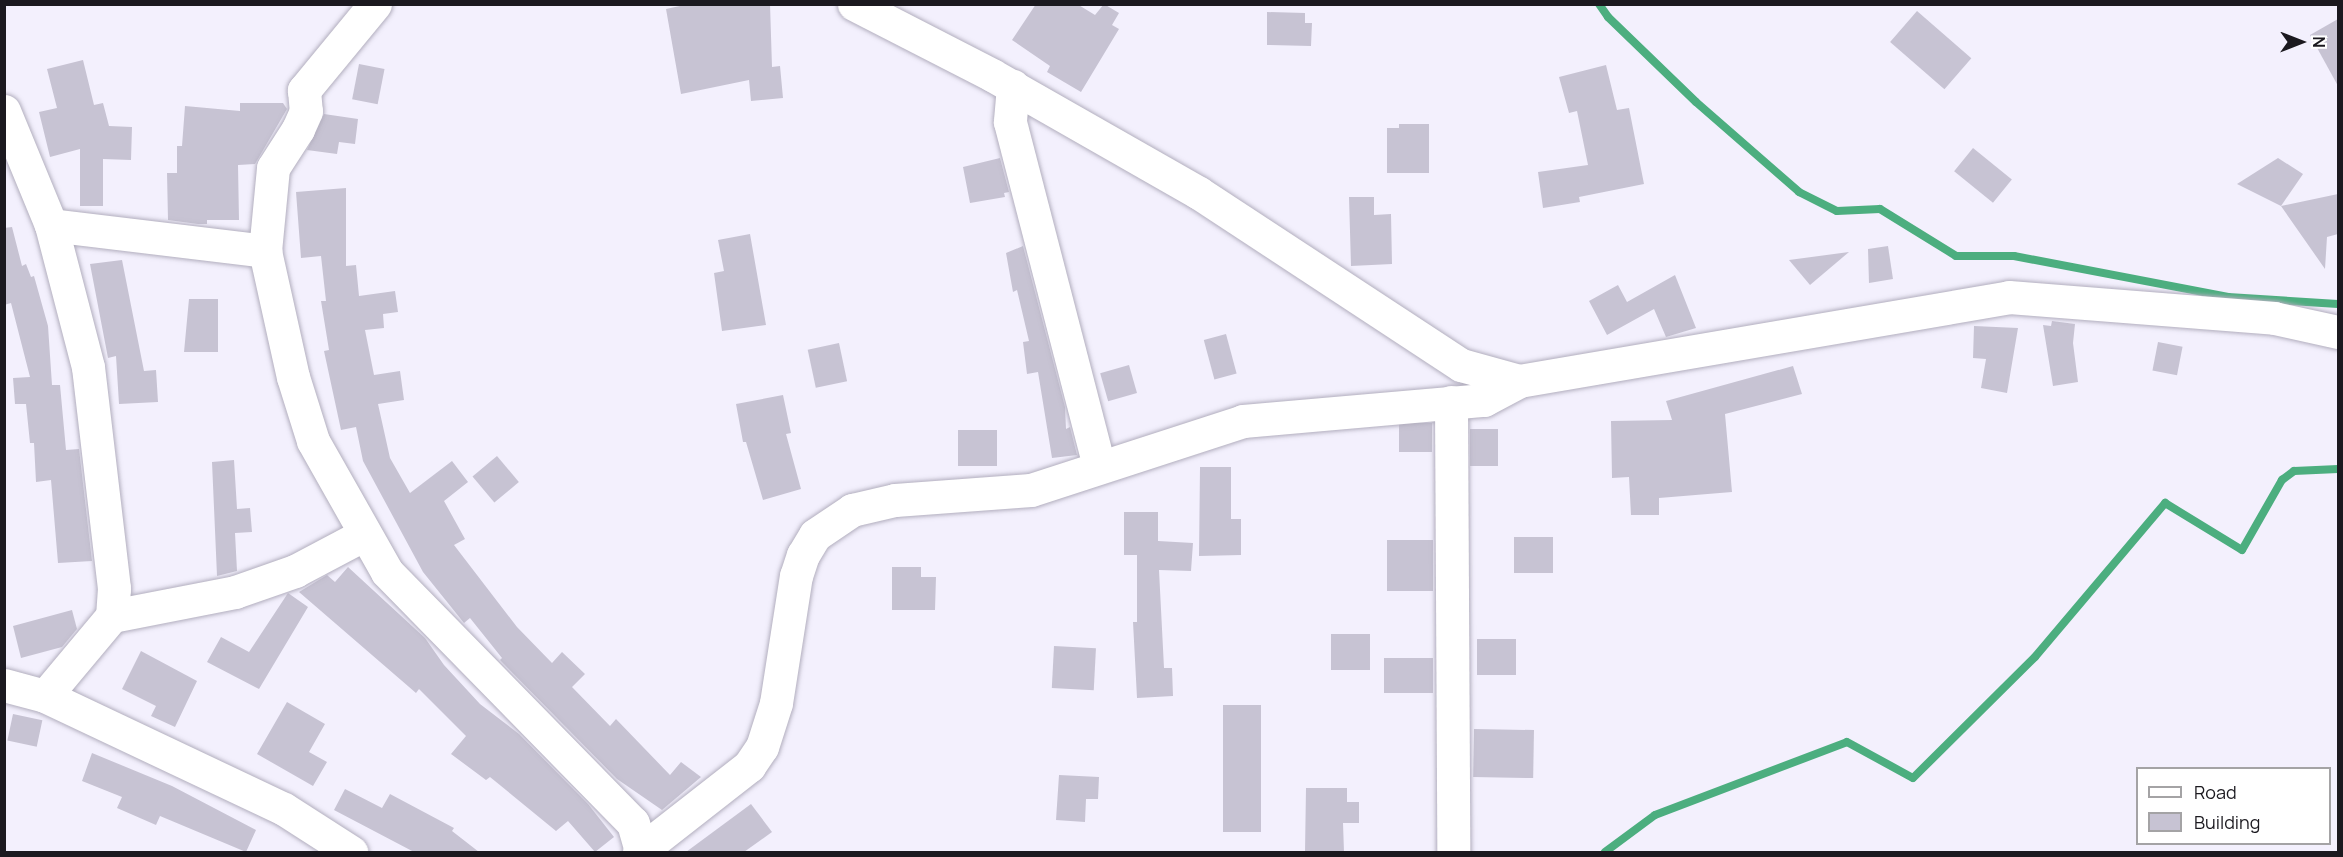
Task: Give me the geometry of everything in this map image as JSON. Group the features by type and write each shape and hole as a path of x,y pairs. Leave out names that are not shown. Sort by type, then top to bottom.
{"street":[{"path":"375,4 304,90 306,111 286,151 273,168 265,250 293,377 313,441 363,536 387,572 633,823 640,852 749,766 762,747 776,704 796,576 814,536 852,510 874,503 1031,490 1099,465 1243,421 1484,400 1519,381 2008,297 2274,318 2338,332"},
{"path":"854,4 1013,86 1199,194 1461,365 1519,381"},
{"path":"1013,86 1010,122 1099,465"},
{"path":"4,111 51,225 88,367 114,588 111,616 45,696"},
{"path":"51,225 265,250"},
{"path":"1451,402 1454,852"},
{"path":"111,616 235,592 295,571 363,536"},
{"path":"4,684 45,696 284,809 351,852"}],"building":[{"path":"689,4 770,4 772,67 780,66 783,98 751,101 749,80 681,94 666,9"},
{"path":"1036,4 1077,4 1095,15 1104,4 1119,13 1112,25 1119,29 1081,92 1047,72 1050,66 1012,40"},
{"path":"1917,11 1971,58 1944,89 1890,42"},
{"path":"1267,12 1305,13 1305,23 1312,23 1311,46 1267,45"},
{"path":"2338,19 2338,86 2310,35"},
{"path":"83,60 94,105 103,103 109,126 132,127 131,160 103,159 103,206 80,206 80,149 50,157 39,112 57,108 47,69"},
{"path":"359,64 385,69 378,104 352,99"},
{"path":"1606,65 1617,110 1629,108 1644,184 1579,197 1580,202 1543,208 1538,172 1588,165 1577,111 1569,113 1559,77"},
{"path":"240,103 283,103 287,109 255,164 238,165 239,220 207,220 207,224 198,224 168,220 167,173 177,173 177,146 182,146 185,106 240,111"},
{"path":"324,114 358,119 355,144 339,142 337,154 307,150"},
{"path":"1399,124 1429,124 1429,173 1387,173 1387,128 1399,128"},
{"path":"1973,148 2012,179 1993,203 1954,171"},
{"path":"1000,158 1009,192 1004,193 1005,197 970,203 963,167"},
{"path":"2278,158 2303,174 2281,206 2237,184"},
{"path":"346,188 346,266 356,265 359,296 395,291 398,312 383,314 384,328 365,330 374,375 400,371 404,400 378,404 390,458 410,493 452,461 468,482 444,501 465,539 454,545 517,627 552,663 562,652 585,674 572,687 610,726 616,719 670,775 681,762 701,777 662,810 617,779 500,660 502,658 470,618 464,623 423,572 363,461 356,427 341,430 324,351 329,350 321,301 326,301 321,256 301,258 296,192"},
{"path":"2338,194 2338,234 2327,237 2325,269 2281,206"},
{"path":"1349,197 1374,197 1374,215 1391,214 1392,264 1351,266"},
{"path":"12,227 22,266 26,264 31,277 34,276 48,326 52,385 60,385 66,450 79,449 92,561 58,563 51,480 36,482 34,443 30,443 26,404 15,404 13,378 30,377 11,303 4,305 4,228"},
{"path":"750,234 766,325 722,331 714,273 724,271 718,240"},
{"path":"1023,246 1065,407 1066,429 1070,427 1077,455 1052,458 1038,372 1027,374 1023,342 1029,341 1017,290 1013,292 1006,253"},
{"path":"1888,246 1893,279 1869,283 1868,249"},
{"path":"1849,252 1810,285 1789,260"},
{"path":"122,260 144,371 156,370 158,402 119,404 116,356 108,358 90,264"},
{"path":"1675,275 1696,328 1666,337 1654,309 1607,335 1589,301 1618,285 1627,302"},
{"path":"189,299 218,299 218,352 184,352"},
{"path":"2052,321 2075,324 2073,343 2078,382 2053,386 2043,325 2051,326"},
{"path":"1974,326 2018,328 2007,393 1981,388 1986,359 1973,358"},
{"path":"1226,334 1237,374 1214,380 1204,340"},
{"path":"2158,342 2183,347 2177,375 2152,370"},
{"path":"839,343 847,381 816,388 808,350"},
{"path":"1129,365 1137,393 1108,401 1100,373"},
{"path":"1793,366 1802,394 1725,414 1732,492 1659,498 1659,515 1631,515 1629,477 1612,478 1611,421 1672,420 1666,401"},
{"path":"783,395 791,433 786,434 801,489 763,500 746,442 743,442 736,404"},
{"path":"1399,423 1432,423 1432,452 1399,452"},
{"path":"1470,429 1498,429 1498,466 1470,466"},
{"path":"958,430 997,430 997,466 958,466"},
{"path":"497,456 519,482 494,503 472,477"},
{"path":"234,460 237,509 250,508 252,532 235,533 237,571 217,576 212,462"},
{"path":"1200,467 1231,467 1231,519 1241,519 1241,555 1199,556"},
{"path":"1124,512 1158,512 1158,541 1193,543 1191,571 1159,570 1164,668 1172,668 1173,696 1137,698 1133,622 1137,622 1137,555 1124,555"},
{"path":"1514,537 1553,537 1553,573 1514,573"},
{"path":"1387,540 1433,540 1433,591 1387,591"},
{"path":"348,567 425,638 444,665 480,704 519,734 588,804 614,837 595,852 568,821 556,831 490,777 486,780 451,754 466,736 419,689 416,693 299,592 327,575 335,582"},
{"path":"892,567 921,567 921,577 936,577 935,610 892,610"},
{"path":"288,593 308,607 259,689 207,662 221,637 249,652"},
{"path":"72,610 77,629 62,647 21,658 13,626"},
{"path":"1331,634 1370,634 1370,670 1331,670"},
{"path":"1477,639 1516,639 1516,675 1477,675"},
{"path":"1054,646 1096,648 1094,690 1052,688"},
{"path":"141,651 197,681 175,727 151,716 156,706 122,689"},
{"path":"1384,658 1433,658 1433,693 1384,693"},
{"path":"287,702 325,724 309,752 327,762 313,786 257,754"},
{"path":"1223,705 1261,705 1261,832 1223,832"},
{"path":"13,714 42,720 37,747 7,740"},
{"path":"1474,729 1534,730 1533,778 1473,777"},
{"path":"92,753 172,786 256,830 246,852 160,816 156,825 117,808 122,797 82,781"},
{"path":"1059,775 1099,777 1098,799 1086,799 1085,822 1056,820"},
{"path":"1306,788 1347,788 1347,802 1359,802 1359,823 1343,823 1344,852 1305,852"},
{"path":"345,789 382,808 390,794 454,828 452,831 479,852 414,852 334,810"},
{"path":"751,804 772,832 744,852 686,852"}],"waterway":[{"path":"1599,4 1608,17 1696,102 1799,192 1837,211 1880,209 1956,256 2014,256 2228,297 2338,304"},
{"path":"1605,852 1655,815 1847,742 1913,778 2035,657 2165,503 2242,550 2282,480 2294,471 2338,469"}]}
